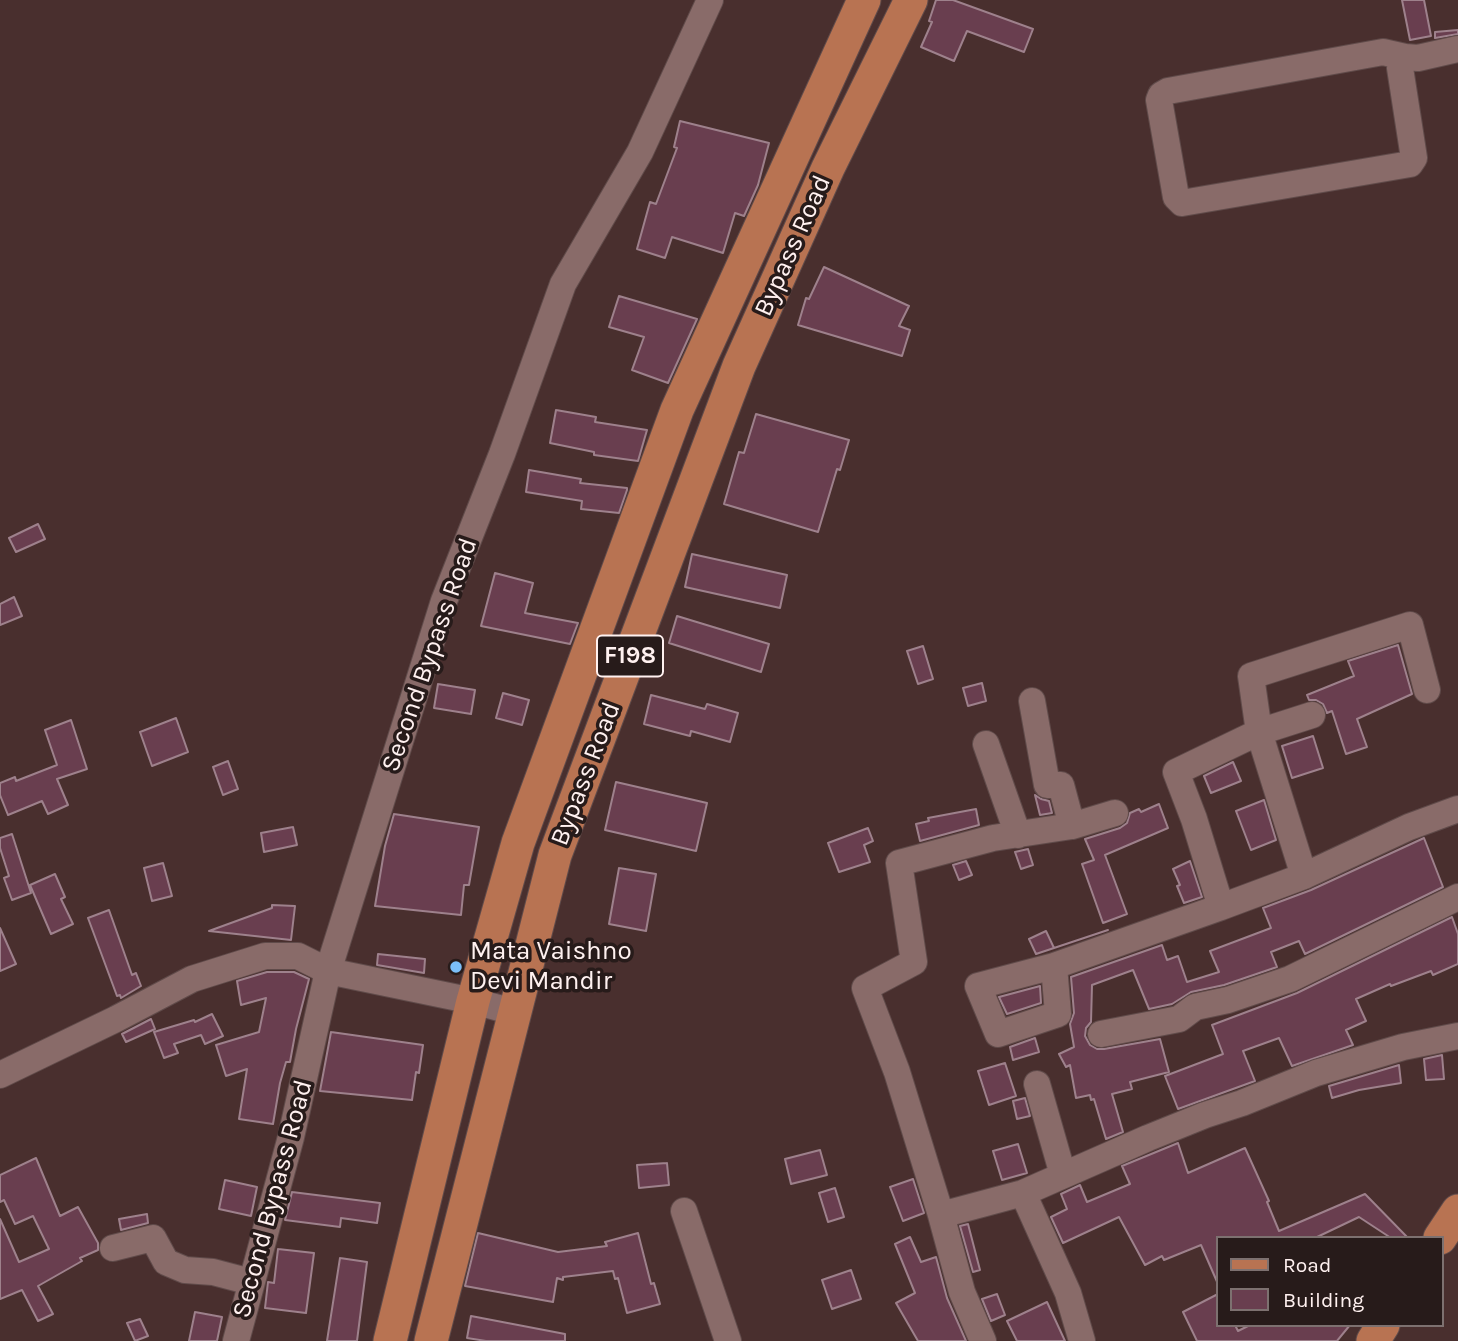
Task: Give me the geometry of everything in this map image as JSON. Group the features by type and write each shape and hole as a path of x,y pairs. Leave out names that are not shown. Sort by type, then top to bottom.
{"main road":[{"name":"Bypass Road","path":"390,1341 473,1001 518,843 677,410 864,0"},
{"name":"Bypass Road","path":"431,1341 555,855 739,366 828,168 911,0"},
{"path":"677,410 718,422"},
{"path":"518,843 555,855"},
{"path":"1441,1236 1458,1210"}],"street":[{"name":"Second Bypass Road","path":"236,1341 291,1137 328,971 444,601 502,454 563,284 640,152 710,0"},
{"path":"1405,58 1400,68 1414,158 1410,164 1182,203 1179,201 1158,100 1168,91 1383,52 1405,58 1418,58 1458,49"},
{"path":"1304,876 1259,732 1251,676 1410,625 1427,690"},
{"path":"1032,701 1047,785 1061,785 1072,826"},
{"path":"1221,907 1194,819 1176,772 1259,732 1312,716"},
{"path":"986,744 1018,835"},
{"path":"1054,966 1304,876 1409,827 1458,809"},
{"path":"983,1341 962,1292 942,1215 897,1072 865,988 914,962 898,863 993,838 1072,826 1115,813"},
{"path":"1101,1034 1179,1018 1195,1007 1228,1000 1290,979 1458,898"},
{"path":"0,1075 192,979 265,956 298,956 328,971 514,1012"},
{"path":"942,1215 1023,1193 1148,1138 1316,1073 1403,1046 1458,1036"},
{"path":"1037,1084 1063,1175"},
{"path":"1023,1193 1068,1293 1082,1341"},
{"path":"684,1211 728,1341"},
{"path":"113,1248 153,1238 166,1262 185,1270 213,1272 251,1282"}],"building":[{"path":"936,0 953,0 1033,29 1024,52 967,31 954,61 921,47 932,22 929,21"},
{"path":"1402,0 1424,0 1431,36 1410,40"},
{"path":"1458,30 1458,34 1435,38 1435,32"},
{"path":"680,121 769,143 758,185 744,216 735,213 723,253 672,237 665,258 637,249 650,202 656,204 677,148 674,147"},
{"path":"824,267 909,306 899,326 910,330 902,356 798,325 806,298 809,299"},
{"path":"619,296 697,319 668,383 632,370 644,337 609,327"},
{"path":"556,410 596,417 595,422 647,430 638,461 594,455 594,452 550,443"},
{"path":"756,414 849,440 840,470 837,469 818,532 724,504 739,452 744,453"},
{"path":"529,470 581,479 580,483 627,490 619,513 581,509 582,501 526,492"},
{"path":"38,524 45,539 16,552 9,538"},
{"path":"692,554 787,575 780,608 685,587"},
{"path":"495,573 533,583 525,613 578,623 570,644 481,626"},
{"path":"14,597 22,616 0,625 0,604"},
{"path":"677,616 769,644 761,672 669,643"},
{"path":"1398,645 1412,694 1357,719 1367,747 1346,754 1332,711 1327,713 1323,704 1309,700 1307,695 1354,676 1348,661"},
{"path":"923,646 933,679 918,684 907,651"},
{"path":"982,683 986,701 968,706 963,688"},
{"path":"438,684 475,690 471,714 434,708"},
{"path":"503,693 529,700 522,725 496,718"},
{"path":"651,695 705,709 707,704 738,713 730,742 691,731 690,736 644,724"},
{"path":"176,718 188,752 152,766 140,732"},
{"path":"71,720 87,769 57,779 68,805 48,814 42,801 8,815 0,795 0,783 15,777 16,781 57,765 45,730"},
{"path":"1313,736 1323,768 1292,778 1282,746"},
{"path":"228,761 238,789 223,795 213,767"},
{"path":"1233,762 1241,781 1211,793 1204,776"},
{"path":"616,782 707,803 696,851 605,830"},
{"path":"1035,795 1049,801 1052,813 1040,815"},
{"path":"1264,800 1276,840 1251,850 1236,811"},
{"path":"1159,804 1168,828 1105,855 1127,914 1103,923 1082,864 1094,860 1085,839 1120,828 1127,823 1130,813 1139,809 1141,812"},
{"path":"976,809 979,825 920,841 916,824 929,821 928,818"},
{"path":"394,814 479,827 469,885 464,885 461,915 375,906 385,846"},
{"path":"293,827 297,845 264,852 261,833"},
{"path":"868,828 873,841 864,845 870,862 839,872 828,843"},
{"path":"12,834 31,893 12,900 4,878 9,876 0,848 0,838"},
{"path":"1424,838 1443,887 1305,954 1299,941 1271,952 1277,967 1224,985 1191,992 1172,1004 1149,1009 1133,970 1092,985 1091,1022 1086,1028 1085,1036 1090,1045 1104,1049 1160,1039 1169,1072 1130,1082 1132,1089 1112,1094 1123,1132 1106,1139 1094,1099 1091,1100 1090,1095 1076,1098 1070,1065 1066,1067 1059,1054 1074,1047 1070,1024 1074,1013 1071,977 1162,945 1167,960 1178,956 1187,982 1219,972 1210,951 1271,928 1263,908 1311,890"},
{"path":"1028,849 1033,865 1021,869 1015,852"},
{"path":"966,861 972,875 959,880 953,865"},
{"path":"1190,861 1202,897 1184,903 1173,869"},
{"path":"163,863 172,896 152,901 144,868"},
{"path":"619,868 656,874 646,931 609,924"},
{"path":"55,874 65,897 61,899 73,924 51,934 30,885"},
{"path":"272,905 295,906 291,940 209,931 272,908"},
{"path":"109,910 132,975 136,973 141,986 121,998 120,995 117,996 88,918"},
{"path":"1452,917 1458,934 1458,964 1433,975 1431,971 1391,986 1390,984 1356,999 1366,1021 1346,1030 1353,1045 1292,1066 1279,1038 1243,1051 1255,1081 1178,1109 1165,1076 1223,1054 1212,1025 1297,993"},
{"path":"0,928 16,964 0,971"},
{"path":"1046,931 1054,948 1036,954 1029,939"},
{"path":"378,954 425,959 424,973 377,965"},
{"path":"267,972 294,972 309,979 290,1062 286,1062 280,1083 273,1124 239,1119 247,1069 226,1076 216,1045 259,1032 266,998 241,1005 237,981"},
{"path":"1040,986 1041,1003 1007,1014 999,997"},
{"path":"212,1014 223,1036 205,1044 201,1035 174,1044 178,1053 164,1058 154,1032 194,1020 195,1022"},
{"path":"151,1019 155,1029 126,1042 122,1034"},
{"path":"331,1032 423,1045 412,1100 320,1091"},
{"path":"1035,1038 1039,1052 1013,1060 1010,1047"},
{"path":"1442,1055 1444,1079 1426,1080 1424,1059"},
{"path":"1005,1063 1016,1096 989,1105 978,1071"},
{"path":"1399,1065 1401,1083 1332,1098 1329,1086"},
{"path":"1025,1098 1030,1116 1017,1119 1013,1101"},
{"path":"1178,1143 1188,1173 1245,1148 1269,1201 1267,1202 1279,1231 1365,1194 1406,1236 1388,1236 1359,1217 1319,1236 1216,1236 1216,1279 1201,1245 1164,1260 1162,1256 1145,1265 1119,1217 1063,1243 1051,1217 1067,1209 1061,1194 1080,1185 1087,1202 1130,1184 1122,1166"},
{"path":"1018,1144 1027,1173 1002,1180 993,1151"},
{"path":"820,1150 827,1175 791,1184 785,1159"},
{"path":"36,1158 60,1216 78,1207 98,1243 98,1250 80,1258 82,1261 38,1286 53,1314 38,1321 22,1290 0,1299 0,1219 19,1262 49,1249 33,1216 15,1224 4,1200 0,1202 0,1175"},
{"path":"667,1163 669,1185 639,1188 637,1165"},
{"path":"913,1179 924,1213 903,1221 890,1187"},
{"path":"225,1180 257,1187 251,1216 219,1209"},
{"path":"835,1188 844,1217 828,1222 819,1193"},
{"path":"292,1192 380,1203 377,1223 341,1218 340,1227 285,1220"},
{"path":"147,1214 148,1223 121,1230 119,1219"},
{"path":"968,1224 980,1270 973,1272 960,1226"},
{"path":"478,1233 558,1252 607,1246 605,1242 638,1233 651,1284 654,1283 660,1304 627,1313 618,1278 615,1279 613,1271 563,1277 563,1280 557,1278 553,1302 465,1286"},
{"path":"910,1237 921,1262 936,1257 947,1298 966,1341 918,1341 896,1303 915,1293 895,1244"},
{"path":"278,1249 314,1253 306,1313 265,1308 268,1282 274,1283"},
{"path":"340,1258 367,1262 357,1341 327,1341"},
{"path":"851,1270 861,1299 832,1309 822,1280"},
{"path":"997,1294 1005,1315 991,1321 982,1299"},
{"path":"1216,1295 1216,1327 1236,1327 1238,1331 1246,1327 1348,1327 1337,1341 1197,1341 1183,1312"},
{"path":"1047,1302 1065,1341 1017,1341 1007,1321"},
{"path":"195,1312 222,1317 217,1341 189,1341"},
{"path":"471,1316 565,1334 565,1341 486,1341 467,1338"},
{"path":"140,1319 148,1336 135,1341 127,1323"}],"place":[{"name":"Mata Vaishno Devi Mandir","path":"456,967"}]}
